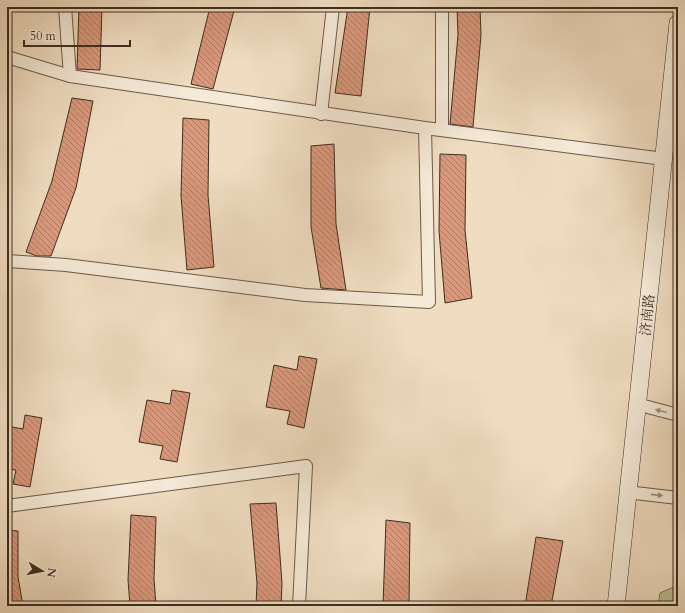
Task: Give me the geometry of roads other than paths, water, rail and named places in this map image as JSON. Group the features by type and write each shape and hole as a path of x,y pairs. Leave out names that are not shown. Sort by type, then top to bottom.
{"street":[{"path":"65,7 70,76"},
{"path":"321,114 333,7"},
{"path":"442,7 442,130"},
{"name":"济南路","path":"616,606 678,23"},
{"path":"7,57 70,76 321,114 664,159"},
{"path":"7,261 66,265 305,295 430,302 425,128"},
{"name":"济南路","path":"623,606 644,406 678,132"},
{"path":"644,406 678,415"},
{"path":"7,506 306,466 300,606"},
{"path":"635,493 678,498"}]}
